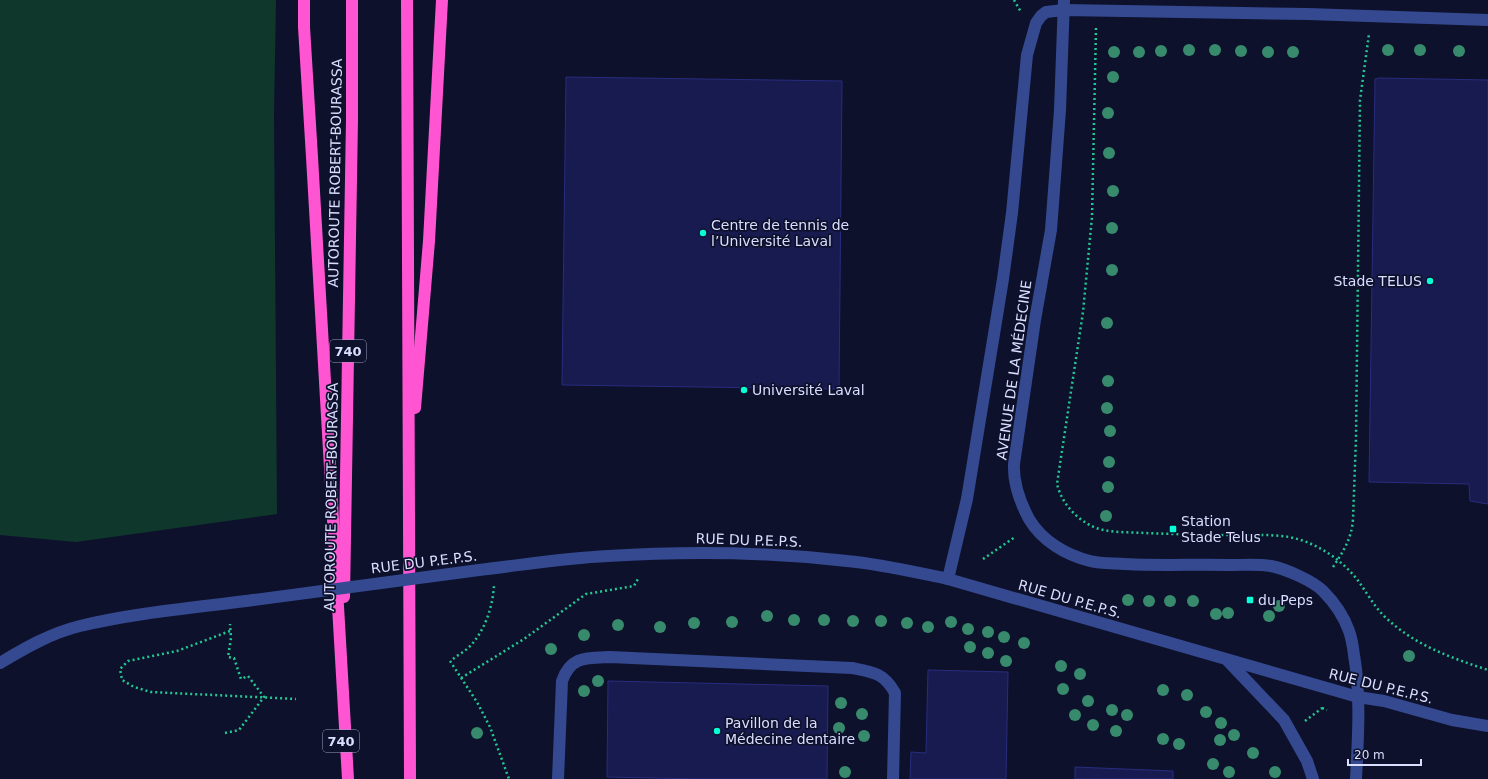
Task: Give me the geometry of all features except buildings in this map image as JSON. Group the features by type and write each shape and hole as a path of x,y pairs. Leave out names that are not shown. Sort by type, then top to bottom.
{"highway":[{"path":"304,0 348,779"},
{"name":"AUTOROUTE ROBERT-BOURASSA","path":"340,779 343,702 352,0"},
{"path":"407,0 410,779"},
{"path":"409,491 429,241 442,0"}],"street":[{"path":"948,579 967,499 1001,286 1014,190 1027,55 1036,23 1041,16 1046,12 1064,5 1096,11 1372,16 1488,20"},
{"name":"AVENUE DE LA MÉDECINE","path":"1064,5 1060,110 1051,230 1035,320 1014,464 1014,476 1023,507 1033,525 1058,548 1075,556 1092,561 1144,565 1195,564 1272,566 1300,576 1322,590 1338,610 1349,632 1356,667 1359,720 1356,779"},
{"name":"RUE DU P.E.P.S.","path":"0,663 22,649 51,636 80,626 140,615 479,570 607,556 669,553 736,553 803,556 848,561 896,568 948,579 1358,697 1384,701 1452,720 1488,726"},
{"path":"558,779 560,697 562,681 566,670 572,663 584,658 610,657 852,668 872,672 882,676 890,684 895,693 893,779"},
{"path":"1228,660 1284,720 1307,761 1313,779"}],"path":[{"path":"1074,513 1064,503 1057,484 1083,312 1092,217 1096,11"},
{"path":"1333,567 1347,544 1353,527 1360,100 1372,16"},
{"path":"983,559 1015,537"},
{"path":"461,678 524,639 586,594 634,586 639,577"},
{"path":"454,659 470,646 483,629 494,594"},
{"path":"230,624 231,638 228,657 234,658 241,679 248,676 264,697"},
{"path":"230,631 177,651 128,661 120,669 122,680 134,687 151,692 296,699"},
{"path":"450,661 490,727 509,779"},
{"path":"225,733 238,730 264,697"},
{"path":"1304,722 1322,708 1327,710"}],"green space":[{"path":"0,0 276,0 274,114 277,514 76,542 0,535"}],"place":[{"name":"Centre de tennis de l’Université Laval","path":"703,233"},
{"name":"Stade TELUS","path":"1430,281"},
{"name":"Université Laval","path":"744,390"},
{"name":"Station Stade Telus","path":"1173,529"},
{"name":"du Peps","path":"1250,600"},
{"name":"Pavillon de la Médecine dentaire","path":"717,731"}]}
